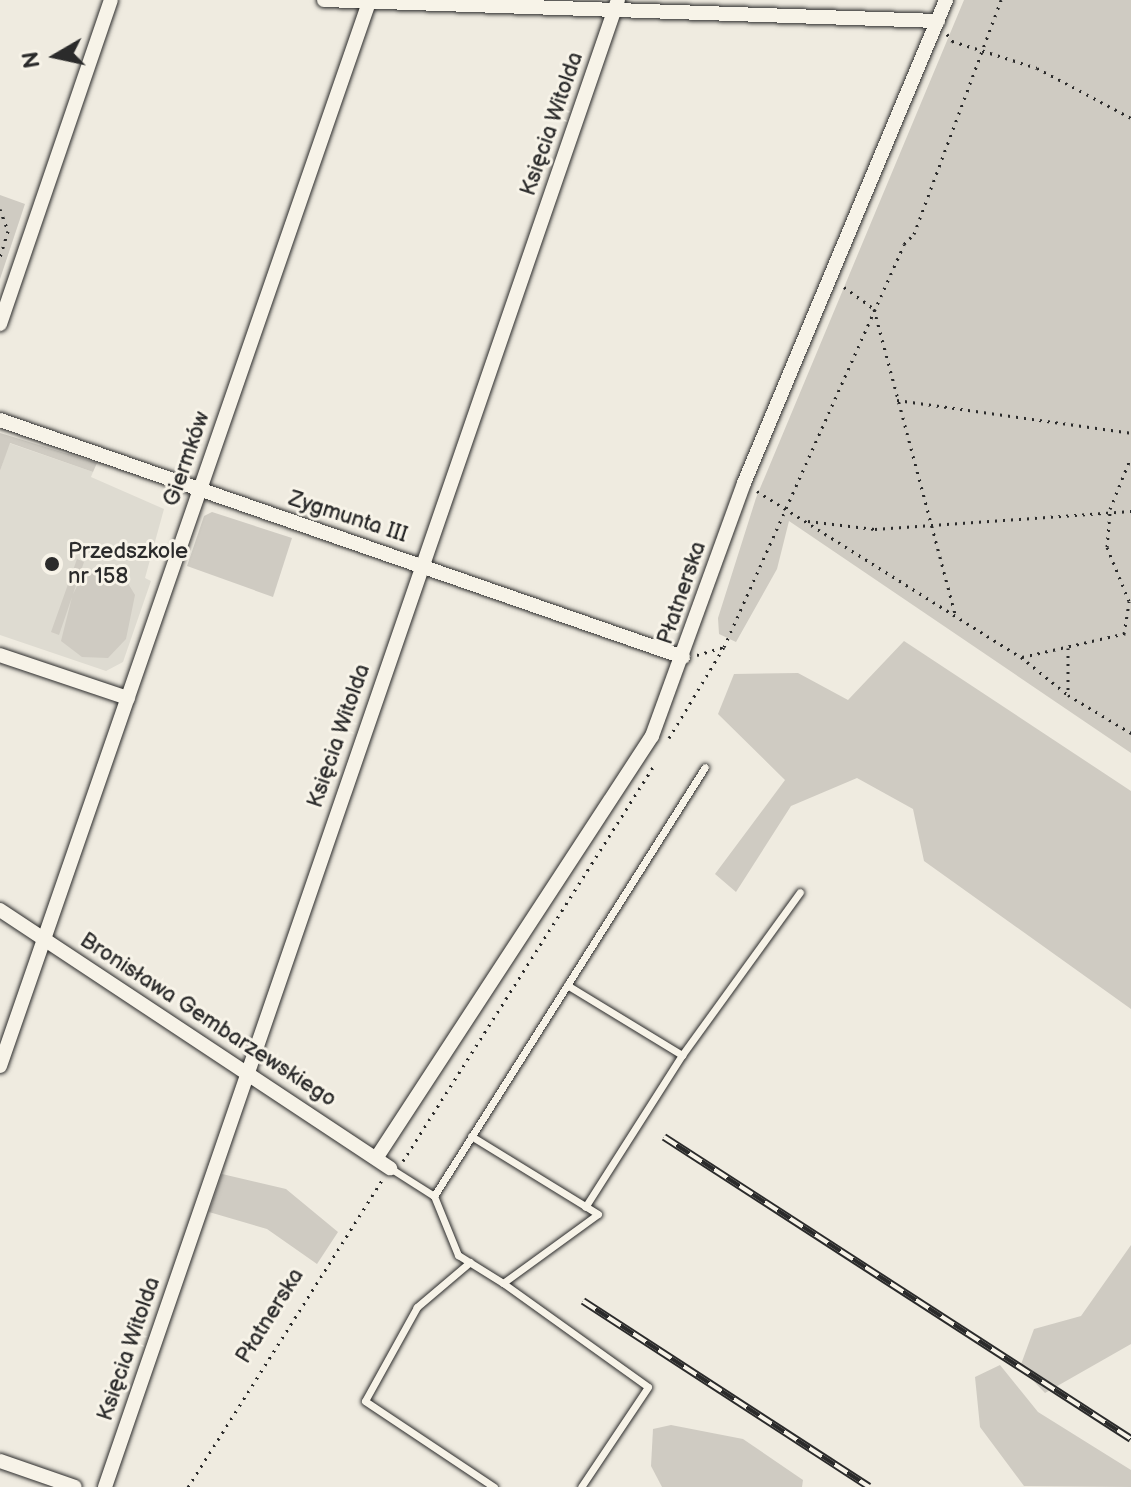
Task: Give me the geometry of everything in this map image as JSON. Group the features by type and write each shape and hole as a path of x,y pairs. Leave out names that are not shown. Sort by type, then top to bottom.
{"street":[{"path":"0,324 111,0"},
{"path":"324,0 616,7 938,21"},
{"name":"Płatnerska","path":"377,1157 652,736 744,483 828,273 946,0"},
{"name":"Giermków","path":"0,1066 369,2"},
{"name":"Księcia Witolda","path":"105,1487 616,7"},
{"name":"Zygmunta III","path":"0,420 423,564 683,657"},
{"path":"0,655 128,698"},
{"name":"Bronisława Gembarzewskiego","path":"0,910 247,1069 392,1170"},
{"path":"0,1461 75,1487"}],"lane":[{"path":"434,1196 705,767"},
{"path":"585,1207 682,1055 800,892"},
{"path":"567,985 682,1055"},
{"path":"471,1136 598,1214 503,1283"},
{"path":"392,1170 434,1196 458,1255 503,1283 648,1387 581,1487"},
{"path":"470,1262 417,1307 365,1401 494,1487"}],"path":[{"path":"664,748 724,647 874,309 904,244 914,234 1001,0"},
{"path":"938,21 952,41 1037,68 1131,118"},
{"path":"0,209 8,222 0,258"},
{"path":"1,250 9,252"},
{"path":"828,273 874,309 956,617"},
{"path":"897,400 1131,433"},
{"path":"1124,634 1129,601 1107,547 1110,509 1131,457"},
{"path":"744,483 1021,657 1068,695 1131,733"},
{"path":"804,521 875,529 1110,509 1131,511"},
{"path":"1021,657 1131,632"},
{"path":"683,657 724,647"},
{"path":"1068,648 1068,695"},
{"name":"Płatnerska","path":"188,1487 657,760"}],"shaded area":[{"path":"964,0 1131,0 1131,753 789,521 777,569 736,642 719,634 718,618 756,498"},
{"path":"0,195 25,204 0,279"},
{"path":"0,433 97,463 93,472 10,443 0,471"},
{"name":"Przedszkole nr 158","path":"9,443 93,472 91,477 164,509 145,578 151,581 123,662 106,671 0,635 0,471"},
{"path":"212,512 292,538 273,597 187,566 204,516"},
{"path":"77,559 84,562 73,594 84,573 110,572 126,580 135,595 126,639 108,658 82,657 61,641 72,597 59,635 51,632"},
{"path":"904,641 1131,791 1131,1009 924,861 913,809 857,778 791,806 736,892 715,874 785,780 718,714 734,674 798,673 848,700"},
{"path":"222,1174 286,1189 338,1232 317,1264 267,1229 209,1212"},
{"path":"1131,1245 1131,1344 1045,1393 1020,1367 1034,1329 1081,1316"},
{"path":"1000,1365 1038,1412 1131,1470 1131,1487 1024,1486 980,1427 975,1377"},
{"path":"671,1425 743,1439 803,1480 802,1487 662,1487 651,1466 653,1429"}],"railway":[{"path":"664,1137 1131,1439"},
{"path":"583,1301 869,1487"}],"place":[{"name":"Przedszkole nr 158","path":"52,564"}]}
